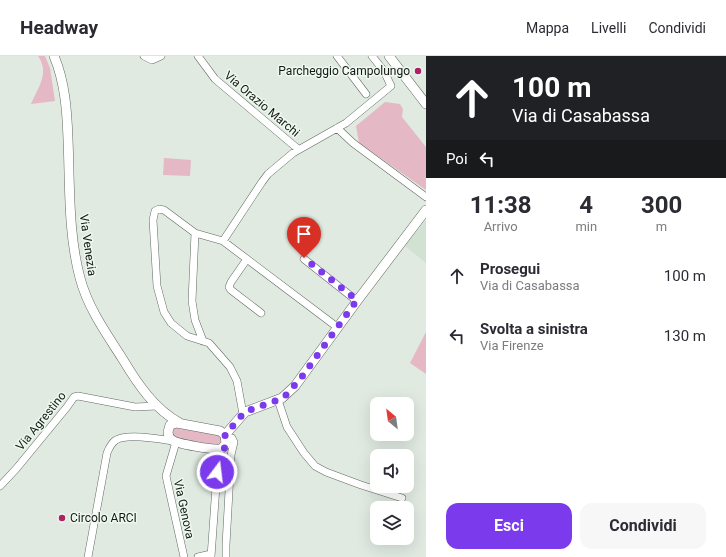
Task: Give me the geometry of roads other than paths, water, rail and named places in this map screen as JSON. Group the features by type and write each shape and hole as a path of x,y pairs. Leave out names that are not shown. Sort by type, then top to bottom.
{"street":[{"name":"Via Venezia","path":"54,56 62,79 66,105 71,216 76,258 81,281 91,307 134,377 164,414 180,423 220,431 225,440"},
{"path":"144,56 152,60 161,56"},
{"name":"Via Orazio Marchi","path":"198,56 215,79 298,149"},
{"path":"337,56 366,94"},
{"path":"223,241 265,177 289,155 338,128 391,86 384,71 372,56"},
{"path":"388,56 426,104"},
{"path":"338,128 353,143 426,197"},
{"path":"243,414 238,383 233,373 210,345 203,340 190,337 176,327 169,320 162,308 157,286 153,220 154,212 157,209 162,209 195,233 223,241 337,328"},
{"path":"88,557 108,453 110,446 115,440 121,438 147,438 174,441 214,450 221,449 225,440 243,414 249,410 278,400 286,395 298,382 357,300 426,210"},
{"path":"195,233 192,301 195,320 203,340"},
{"path":"304,258 357,300"},
{"path":"247,259 231,282 229,288 261,313"},
{"name":"Via Agrestino","path":"0,486 16,469 74,397 78,396 135,407 157,406"},
{"path":"278,400 287,427 315,466 323,471 347,480 402,498"},
{"name":"Via Venezia","path":"164,414 169,436 174,441"},
{"path":"147,438 158,436 173,424 180,423"},
{"path":"225,440 232,438 234,442 231,455 226,557"},
{"path":"217,472 225,440"},
{"name":"Via Genova","path":"174,441 166,476 184,557"},
{"path":"198,557 211,555 217,472 214,450"}],"place":[{"name":"Parcheggio Campolungo","path":"418,71"},
{"name":"Circolo ARCI","path":"62,518"}]}
